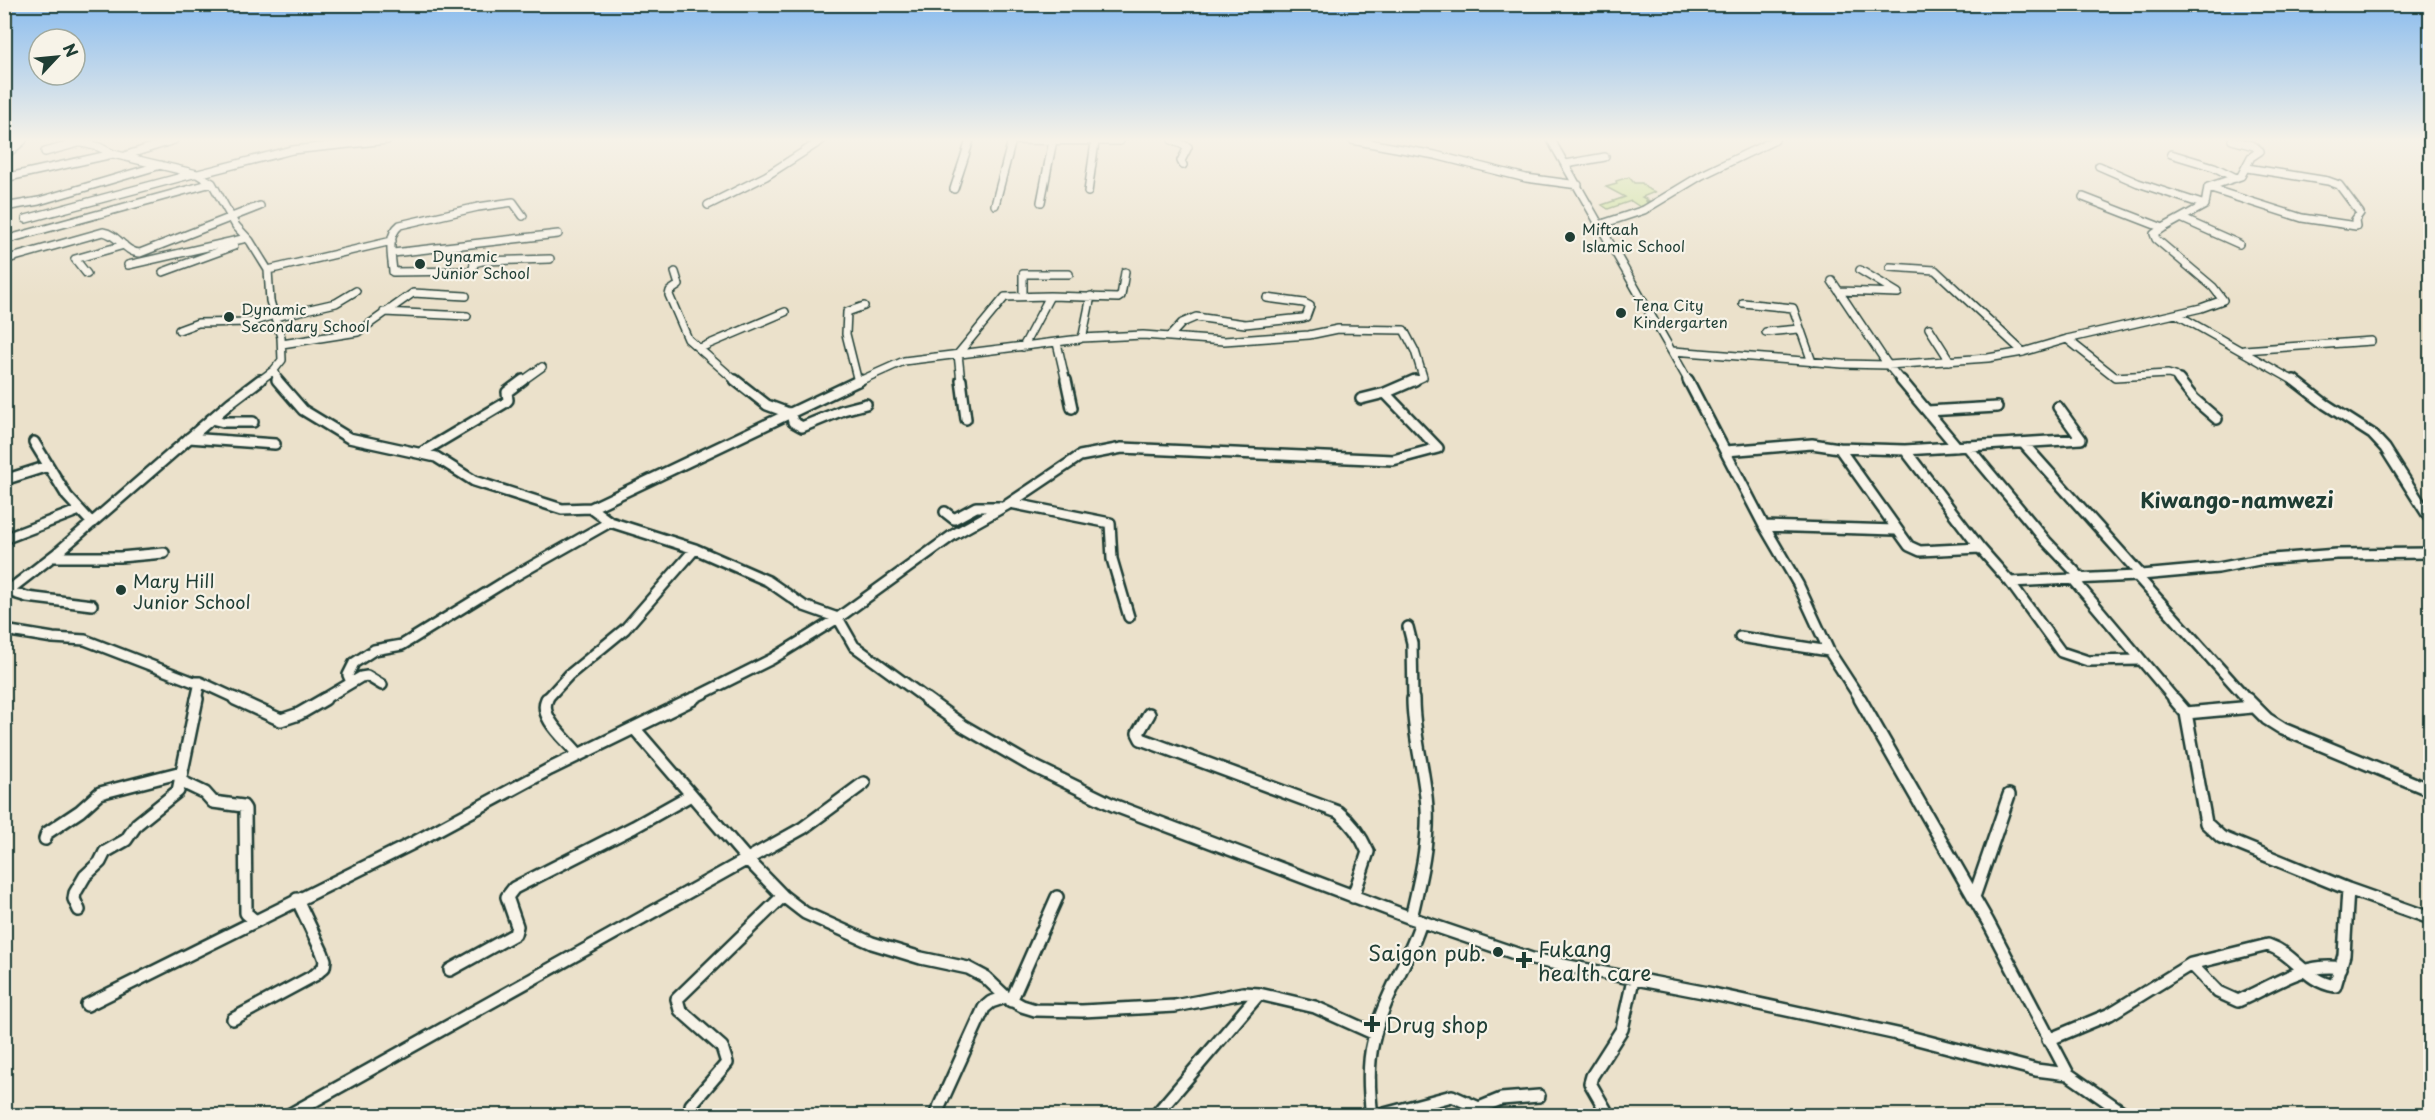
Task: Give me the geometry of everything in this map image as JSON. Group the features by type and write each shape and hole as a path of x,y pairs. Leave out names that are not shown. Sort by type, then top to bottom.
{"street":[{"path":"4,207 70,192"},
{"path":"26,219 126,192"},
{"path":"164,192 169,195"},
{"path":"12,238 179,192"},
{"path":"6,593 211,419 274,370 282,360 282,344 270,301 268,270 248,239 236,226 217,192"},
{"path":"708,205 734,192"},
{"path":"995,205 998,192"},
{"path":"1041,202 1043,192"},
{"path":"1582,192 1673,351 1764,526 1798,584 1829,651 1859,697 1974,897 2068,1074 2128,1116"},
{"path":"1599,225 1644,210 1673,192"},
{"path":"2166,192 2205,205"},
{"path":"1673,351 1812,362 1888,365 1988,358 2023,352 2220,302 2223,298 2195,270 2156,239 2154,234 2205,205 2207,192"},
{"path":"2221,192 2302,218 2356,226 2355,220 2360,213 2344,192"},
{"path":"2083,197 2163,228"},
{"path":"2102,205 2113,200"},
{"path":"523,216 514,202 478,207 400,225 393,231 393,272 469,271 473,269 474,263 482,261 550,260"},
{"path":"4,261 103,232 109,233 134,253 140,253 260,206"},
{"path":"2183,219 2239,244"},
{"path":"393,253 558,234"},
{"path":"128,265 248,239"},
{"path":"163,272 248,239"},
{"path":"268,270 392,241"},
{"path":"87,274 75,260 124,245"},
{"path":"1890,267 1935,270 2023,352"},
{"path":"1839,291 1898,292 1860,270"},
{"path":"675,272 679,285 670,291 669,295 688,339 746,390 767,405 791,414"},
{"path":"966,419 958,354 1005,297 1023,295 1120,297 1125,272"},
{"path":"1023,295 1023,274 1069,274"},
{"path":"1832,281 1862,330 1888,365 1957,447"},
{"path":"180,330 198,323 252,322 336,303 356,291"},
{"path":"282,344 358,332 413,292 466,296"},
{"path":"1023,347 1050,296"},
{"path":"1082,338 1091,296"},
{"path":"1170,336 1182,323 1196,317 1259,324 1306,317 1310,306 1267,298"},
{"path":"1743,303 1791,307 1796,313 1799,329 1812,362"},
{"path":"858,382 846,334 847,312 864,306"},
{"path":"384,312 467,316"},
{"path":"700,348 785,312"},
{"path":"2176,314 2287,375 2325,404 2372,434 2385,448 2430,519"},
{"path":"274,370 277,380 303,410 333,430 350,438 436,457 474,481 562,509 591,508 878,371 904,361 1082,338 1143,335 1224,341 1309,335 1338,329 1374,331 1399,328 1407,334 1424,375 1385,393 1361,399"},
{"path":"1929,328 1950,361"},
{"path":"1766,332 1799,329"},
{"path":"2067,339 2115,377 2168,374 2175,376 2194,399 2217,419"},
{"path":"2241,350 2371,341"},
{"path":"1057,343 1072,408"},
{"path":"421,453 505,403 508,400 507,392 542,367"},
{"path":"87,1005 487,805 577,753 634,728 772,659 838,618 953,535 1006,505 1080,456 1116,448 1393,460 1438,448 1385,393"},
{"path":"791,414 793,422 802,427 843,410 866,404"},
{"path":"1927,411 1996,407"},
{"path":"1726,451 1812,444 1839,448 1905,450 2081,439 2058,407"},
{"path":"211,419 223,422 254,422"},
{"path":"189,438 275,444"},
{"path":"34,442 77,511 92,522"},
{"path":"2023,443 2252,707 2266,720 2430,790"},
{"path":"1967,446 2078,579 2139,660 2186,713 2208,826 2221,837 2348,889 2430,918"},
{"path":"1839,448 1909,546 1916,550 1980,548"},
{"path":"1905,450 2066,656 2084,661 2139,660"},
{"path":"4,480 48,466"},
{"path":"945,512 954,519 976,507 1006,505 1110,523 1112,559 1129,617"},
{"path":"591,508 610,522 695,549 768,581 804,606 838,618 854,646 963,726 1027,763 1113,806 1353,897 1532,959 1891,1032 2036,1070 2068,1074"},
{"path":"4,539 77,511"},
{"path":"351,682 348,675 351,666 374,650 402,645 506,581 610,522"},
{"path":"1764,526 1896,530"},
{"path":"577,753 544,714 544,705 548,697 569,675 625,629 695,549"},
{"path":"52,556 120,557 164,553"},
{"path":"2010,582 2139,576 2218,568 2259,560 2337,554 2430,553"},
{"path":"6,593 92,605"},
{"path":"1372,1116 1369,1093 1375,1034 1411,953 1427,809 1413,723 1412,661 1408,627"},
{"path":"4,630 53,638 85,640 194,682 200,682 284,720 299,714 351,682 367,676 382,685"},
{"path":"1740,637 1829,651"},
{"path":"79,910 74,899 75,893 85,876 100,862 105,852 126,840 137,824 175,795 181,777 200,682"},
{"path":"2186,713 2252,707"},
{"path":"1149,714 1138,733 1141,738 1345,817 1364,842 1368,852 1353,897"},
{"path":"634,728 746,858 783,896 815,919 849,930 872,942 968,968 985,977 1009,999 1035,1010 1082,1011 1174,1006 1243,993 1260,994 1314,1008 1375,1034"},
{"path":"45,839 46,833 80,811 96,795 181,777 205,793 213,802 243,806 245,809 246,913 254,920"},
{"path":"287,1116 803,828 864,783"},
{"path":"450,970 515,934 517,926 507,897 513,888 692,795"},
{"path":"1974,897 2009,795"},
{"path":"2048,1040 2110,1014 2191,964 2271,945 2321,984 2331,987 2338,982 2341,968 2348,889"},
{"path":"691,1105 727,1063 726,1054 722,1047 680,1010 677,999 783,896"},
{"path":"1009,999 1057,897"},
{"path":"232,1019 324,968 325,960 322,952 297,899"},
{"path":"2191,964 2232,1000 2244,999 2303,970 2329,965 2341,968"},
{"path":"1609,1116 1590,1083 1592,1076 1622,1029 1633,980"},
{"path":"1155,1116 1260,994"},
{"path":"935,1116 984,1008 991,1002 1009,999"},
{"path":"1377,1116 1452,1096 1479,1108 1501,1099 1539,1096"}],"green space":[{"path":"1616,192 1654,192 1642,197 1651,202 1646,201 1648,204 1640,207 1631,201 1608,209 1602,205 1625,197"}],"place":[{"name":"Miftaah Islamic School","path":"1570,237"},
{"name":"Dynamic Junior School","path":"420,264"},
{"name":"Tena City Kindergarten","path":"1621,313"},
{"name":"Dynamic Secondary School","path":"229,317"},
{"name":"Mary Hill Junior School","path":"121,590"},
{"name":"Saigon pub.","path":"1498,952"},
{"name":"Fukang health care","path":"1524,960"},
{"name":"Drug shop","path":"1372,1024"}],"district":[{"name":"Kiwango-namwezi","path":"2237,499"}]}
